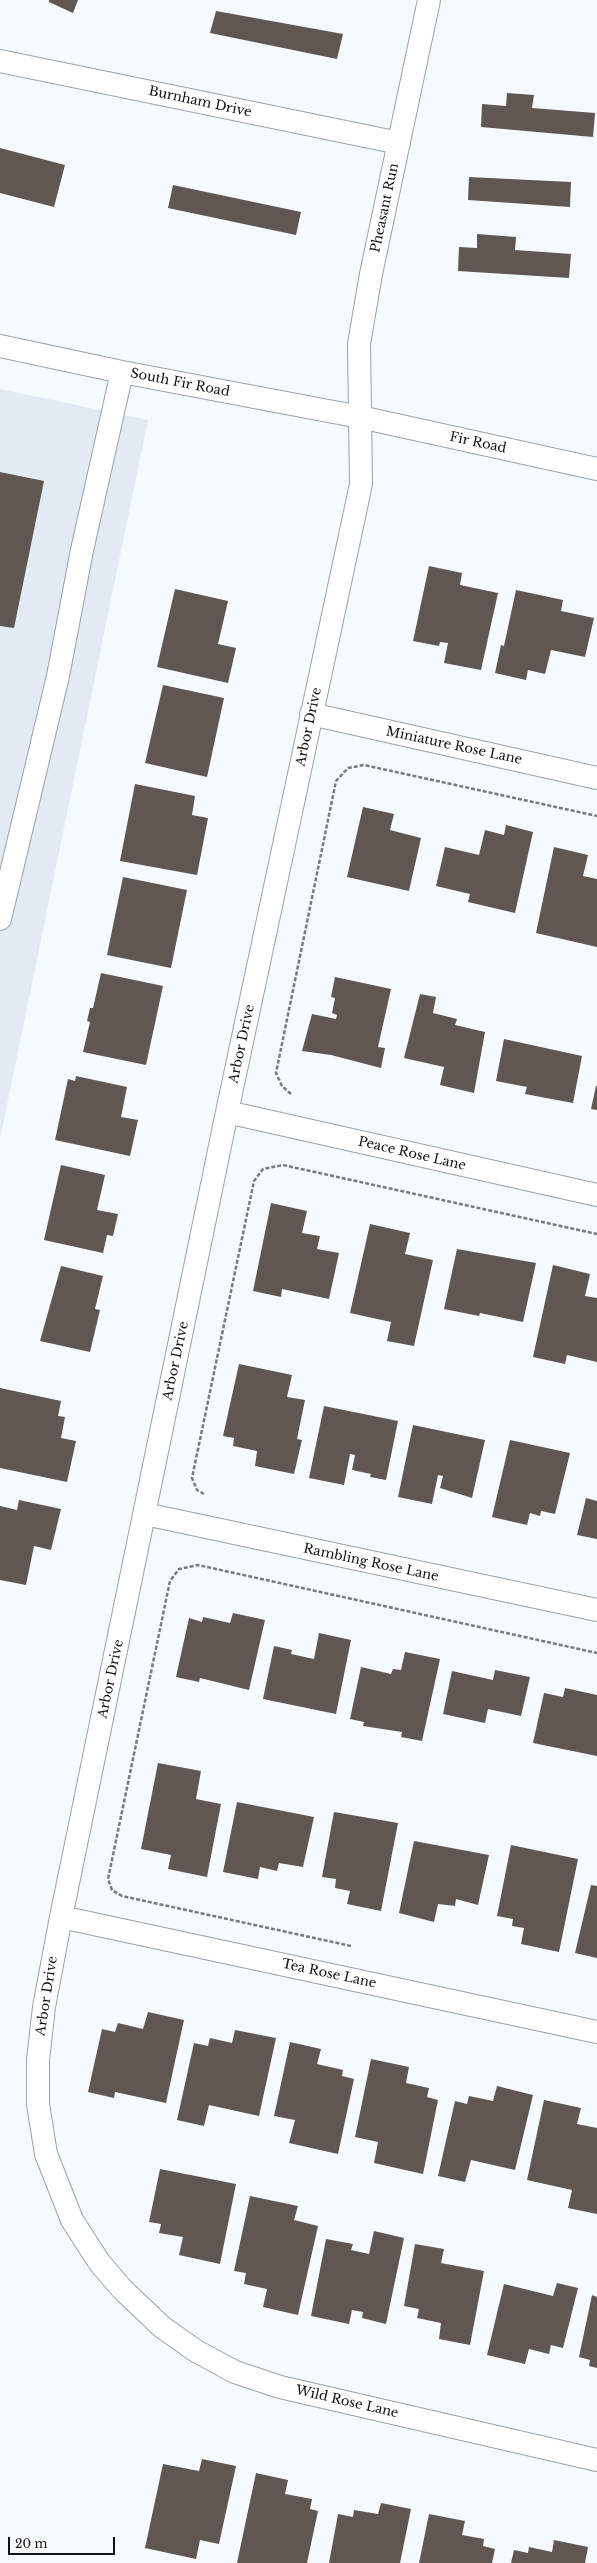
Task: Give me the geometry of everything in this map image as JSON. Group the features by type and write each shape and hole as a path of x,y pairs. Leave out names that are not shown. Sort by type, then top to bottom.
{"street":[{"name":"Pheasant Run","path":"360,417 360,344 371,274 429,0"},
{"name":"Burnham Drive","path":"0,61 399,143"},
{"name":"South Fir Road","path":"0,346 122,372 360,417"},
{"path":"0,919 58,676 82,550 122,372"},
{"name":"Fir Road","path":"360,417 597,469"},
{"name":"Arbor Drive","path":"122,2289 99,2262 72,2220 46,2154 38,2104 38,2060 44,2007 61,1916 227,1112 361,484 360,417"},
{"name":"Miniature Rose Lane","path":"311,714 597,778"},
{"name":"Peace Rose Lane","path":"227,1112 597,1195"},
{"name":"Rambling Rose Lane","path":"145,1514 597,1610"},
{"name":"Tea Rose Lane","path":"61,1916 597,2032"},
{"name":"Wild Rose Lane","path":"122,2289 162,2327 196,2351 234,2372 280,2387 597,2460"}],"path":[{"path":"282,1086 276,1073 336,781 348,768 364,764 597,816"},
{"path":"196,1490 192,1478 254,1181 263,1169 282,1165 597,1234"},
{"path":"356,1947 122,1896 112,1890 108,1879 166,1597 170,1581 179,1569 198,1566 597,1653"}],"shaded area":[{"path":"0,389 148,420 0,1139"}],"building":[{"path":"49,0 78,0 73,13 49,2"},
{"path":"216,11 343,34 337,59 210,33"},
{"path":"507,93 534,95 532,108 595,113 593,137 481,127 482,104 506,106"},
{"path":"0,148 65,165 54,207 0,193"},
{"path":"469,177 571,182 570,207 468,200"},
{"path":"173,185 301,212 296,235 168,208"},
{"path":"477,234 516,237 515,250 571,254 569,278 458,271 459,247 477,248"},
{"path":"0,472 44,481 14,628 0,626"},
{"path":"429,566 462,573 460,585 498,593 481,670 444,663 448,643 440,642 439,646 413,641"},
{"path":"175,589 228,601 218,644 236,648 228,683 157,667"},
{"path":"516,590 563,600 561,611 594,618 585,657 551,650 545,674 528,670 526,680 495,673 501,645 504,646"},
{"path":"163,685 224,698 207,777 145,763"},
{"path":"135,784 195,796 192,815 208,818 197,875 120,861"},
{"path":"363,807 394,814 390,830 421,838 409,891 347,877"},
{"path":"506,825 533,832 515,913 468,902 470,894 436,886 445,847 479,855 485,830 504,835"},
{"path":"554,847 588,855 583,876 597,879 597,947 536,933"},
{"path":"123,877 187,890 171,968 107,955"},
{"path":"101,973 163,986 146,1065 83,1052 90,1022 87,1021 90,1008 93,1008"},
{"path":"335,977 391,989 378,1047 385,1048 381,1068 331,1055 302,1051 312,1014 336,1019 337,1015 332,1013 335,998 331,997"},
{"path":"420,994 436,997 433,1013 457,1019 455,1025 485,1032 474,1093 440,1085 444,1067 404,1058"},
{"path":"504,1039 582,1056 573,1103 525,1094 527,1087 496,1081"},
{"path":"76,1076 127,1087 121,1117 138,1120 130,1156 55,1140 68,1079 75,1081"},
{"path":"597,1086 597,1110 591,1109"},
{"path":"61,1165 105,1175 97,1210 118,1214 113,1236 107,1235 103,1253 44,1240"},
{"path":"271,1203 307,1211 302,1233 320,1236 317,1249 339,1253 329,1299 282,1289 281,1297 253,1291"},
{"path":"370,1224 410,1233 405,1254 433,1260 414,1346 387,1341 391,1322 350,1313"},
{"path":"457,1249 536,1263 523,1322 480,1313 479,1316 444,1309"},
{"path":"553,1265 590,1274 585,1296 597,1298 597,1362 567,1355 565,1364 533,1357"},
{"path":"61,1266 103,1276 95,1309 100,1310 90,1352 40,1341"},
{"path":"239,1364 292,1375 287,1397 305,1400 297,1439 302,1440 294,1474 255,1466 257,1451 233,1446 234,1438 223,1436"},
{"path":"0,1388 61,1401 58,1416 65,1417 61,1438 76,1441 67,1482 0,1468"},
{"path":"324,1406 398,1421 386,1480 370,1477 371,1474 352,1470 355,1455 350,1454 344,1485 309,1478"},
{"path":"413,1425 485,1440 472,1498 440,1488 443,1476 438,1475 432,1504 398,1497"},
{"path":"510,1440 570,1453 555,1514 541,1511 540,1516 530,1513 527,1525 492,1517"},
{"path":"586,1498 597,1501 597,1539 577,1535"},
{"path":"19,1500 61,1509 51,1550 34,1546 26,1585 0,1580 0,1506 17,1510"},
{"path":"233,1613 265,1620 249,1690 200,1678 199,1682 176,1677 189,1618 202,1622 203,1617 230,1623"},
{"path":"319,1633 351,1640 336,1714 263,1699 274,1646 292,1650 291,1654 314,1659"},
{"path":"405,1652 440,1659 422,1741 401,1737 402,1732 363,1726 364,1722 350,1719 361,1667 391,1674 393,1669 401,1670"},
{"path":"495,1670 530,1677 521,1716 488,1709 485,1723 443,1714 452,1671 493,1680"},
{"path":"565,1688 597,1695 597,1756 533,1743 544,1693 563,1697"},
{"path":"158,1763 201,1771 196,1799 221,1804 207,1877 168,1869 171,1855 141,1849"},
{"path":"237,1802 314,1817 303,1867 279,1863 277,1871 260,1867 258,1879 223,1872"},
{"path":"334,1812 398,1823 381,1911 347,1904 350,1891 335,1888 336,1879 322,1877"},
{"path":"414,1841 489,1855 478,1905 456,1899 455,1906 438,1904 434,1922 399,1913"},
{"path":"511,1845 578,1859 559,1952 521,1944 524,1928 512,1926 513,1919 497,1916"},
{"path":"591,1885 597,1886 597,1958 575,1953"},
{"path":"148,2012 184,2020 166,2103 115,2092 114,2098 88,2092 102,2029 115,2032 118,2023 143,2029"},
{"path":"235,2030 276,2038 259,2116 209,2105 204,2126 177,2120 194,2043 208,2046 210,2038 232,2043"},
{"path":"290,2042 321,2049 317,2064 343,2070 342,2076 354,2079 338,2154 289,2143 295,2120 274,2116"},
{"path":"371,2059 409,2067 406,2083 429,2088 427,2097 438,2100 423,2174 374,2163 378,2142 355,2137"},
{"path":"497,2086 533,2095 515,2170 471,2160 465,2182 438,2176 455,2101 467,2104 469,2096 493,2101"},
{"path":"544,2100 581,2108 577,2124 597,2128 597,2214 568,2208 572,2190 527,2180"},
{"path":"160,2169 236,2184 220,2264 179,2255 183,2237 159,2233 161,2224 149,2222"},
{"path":"250,2196 298,2206 294,2220 318,2226 298,2315 263,2307 267,2289 244,2284 246,2273 234,2271"},
{"path":"374,2231 404,2238 386,2324 362,2318 363,2312 352,2310 349,2324 311,2316 326,2239 353,2244 351,2250 369,2254"},
{"path":"415,2244 444,2249 441,2263 484,2271 470,2345 439,2339 441,2323 417,2318 419,2309 404,2306"},
{"path":"557,2283 578,2288 563,2348 551,2345 549,2354 529,2349 525,2364 487,2355 504,2284 553,2296"},
{"path":"592,2295 597,2297 597,2368 589,2366 590,2360 579,2357"},
{"path":"202,2459 236,2466 219,2544 200,2540 196,2559 145,2548 163,2464 199,2471"},
{"path":"256,2473 288,2480 285,2494 312,2499 310,2509 318,2511 307,2563 237,2563"},
{"path":"381,2503 411,2509 400,2563 329,2563 338,2514 353,2517 354,2510 378,2514"},
{"path":"429,2514 465,2521 462,2535 484,2539 483,2546 495,2549 492,2563 419,2563"},
{"path":"554,2540 588,2547 585,2563 511,2563 514,2550 528,2553 529,2547 552,2552"}]}
